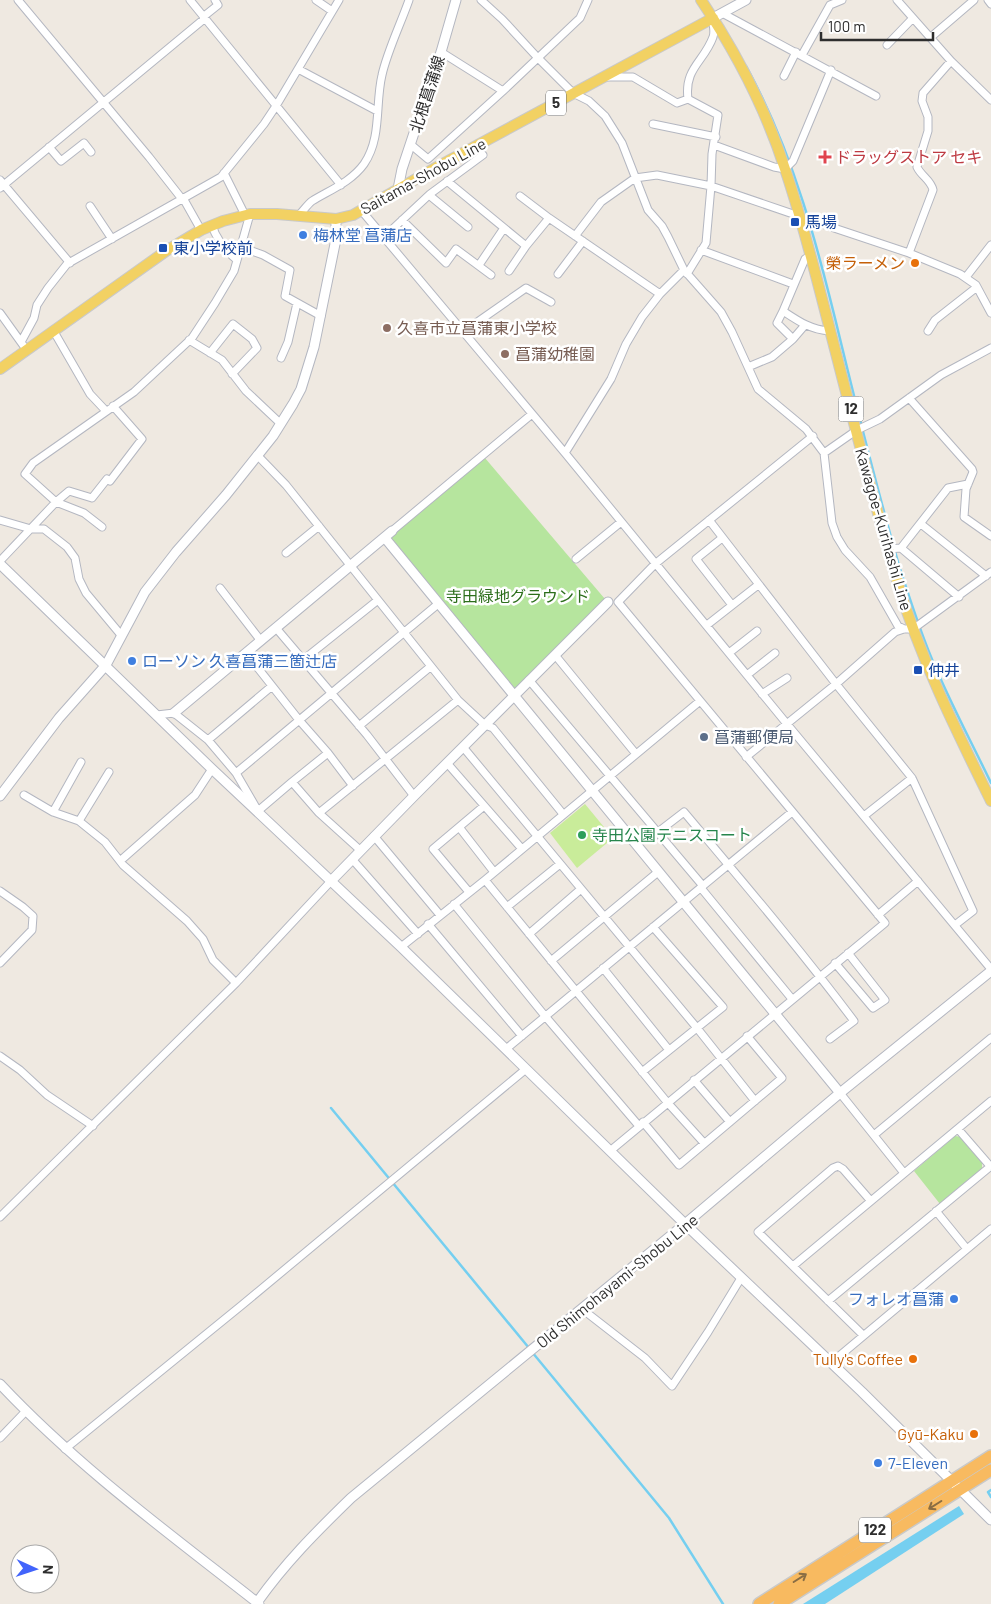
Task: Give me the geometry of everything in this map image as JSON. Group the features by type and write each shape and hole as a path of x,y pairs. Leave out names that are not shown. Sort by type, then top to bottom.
{"highway":[{"name":"122","path":"780,1604 956,1486 991,1456"},
{"name":"122","path":"759,1604 956,1486 991,1470"}],"main road":[{"name":"Kawagoe-Kurihashi Line","path":"701,0 718,15 756,96 785,169 811,255 908,629 991,801"},
{"name":"Saitama-Shobu Line","path":"0,369 23,346 53,330 166,252 212,225 247,215 277,214 336,218 353,215 718,15"}],"street":[{"path":"18,0 149,157 182,199 202,230"},
{"path":"190,0 341,185"},
{"path":"70,263 1,184 49,147 204,18 218,5 214,0"},
{"path":"316,0 332,12"},
{"path":"23,346 37,305 48,288 70,263 221,177 276,106 339,0"},
{"path":"299,215 310,202 341,185 360,169 372,149 376,137 382,74 409,0"},
{"name":"北根菖蒲線","path":"398,189 402,169 441,52 456,0"},
{"path":"481,0 502,19 573,93 589,102 605,116 622,143 648,210 662,226 686,272 721,312 758,389 813,436 824,453 832,523 837,537 845,550 870,577 898,626 908,629"},
{"path":"410,144 428,159 580,18 588,0"},
{"path":"718,15 746,0"},
{"path":"784,76 830,5 842,0"},
{"path":"897,0 951,60 991,100"},
{"path":"932,37 974,0"},
{"path":"988,0 991,4"},
{"path":"718,15 799,53 876,96"},
{"path":"688,99 686,87 691,72 714,36 718,15"},
{"path":"887,45 913,18"},
{"path":"441,52 503,90"},
{"path":"909,253 933,190 932,185 919,173 917,167 928,131 928,116 922,101 923,93 951,60"},
{"path":"298,69 377,111"},
{"path":"653,124 715,141 774,167 785,169 794,161 831,70"},
{"path":"565,454 611,379 626,344 642,317 660,294 686,272 706,243 718,115 688,99 677,103 633,77 604,77"},
{"path":"49,147 61,160 84,143 91,152"},
{"path":"384,237 428,195 483,155"},
{"path":"102,527 84,513 56,502 25,474 33,463 150,378 189,340 215,303 234,271 247,215 224,173"},
{"path":"575,236 601,202 635,178 657,175 711,186 793,214 799,214"},
{"path":"448,181 526,246"},
{"path":"428,195 468,226"},
{"path":"520,196 660,294"},
{"path":"90,206 112,239"},
{"path":"361,210 532,414 654,564 707,625 786,724 991,970"},
{"path":"0,796 59,718 106,665 145,592 282,424 302,389 309,366 336,239 336,218"},
{"path":"509,271 549,218"},
{"path":"402,220 446,262 456,249 491,275"},
{"path":"803,227 822,224 937,263 966,277 977,287 991,313"},
{"path":"212,225 221,244 237,260"},
{"path":"479,265 504,228"},
{"path":"558,274 583,241"},
{"path":"966,277 991,245"},
{"path":"240,246 290,270 284,296 321,316"},
{"path":"701,250 793,284"},
{"path":"792,339 777,322 805,259 811,255"},
{"path":"928,331 935,320 977,287"},
{"path":"463,332 526,288 551,302"},
{"path":"281,358 288,342 297,303"},
{"path":"783,311 805,325 830,331"},
{"path":"0,313 23,346"},
{"path":"210,353 233,324 252,339 257,348 232,374"},
{"path":"748,367 772,356 805,325"},
{"path":"53,330 90,394 106,411"},
{"path":"189,340 222,360 246,391 282,424"},
{"path":"824,453 857,430 880,419 941,375 991,348"},
{"path":"909,398 972,469 973,472 966,489 964,517 991,536"},
{"path":"113,406 142,439 110,480 107,479 92,498 69,491 56,502 0,562 212,768 332,880 991,1520"},
{"path":"157,715 174,713 532,414"},
{"path":"610,1151 884,923 618,602 654,564 813,436"},
{"path":"257,455 319,526 458,700 485,725 493,728 563,814"},
{"path":"888,550 901,548 948,488 968,484"},
{"path":"0,520 31,529 44,529 67,548 75,558 79,579 86,593 121,635"},
{"path":"709,520 758,585 912,778 973,911 955,925"},
{"path":"576,559 621,522"},
{"path":"746,756 836,684 895,632 908,629 959,597 988,574 921,524"},
{"path":"286,553 319,526"},
{"path":"385,538 904,1173"},
{"path":"722,538 696,559 732,605"},
{"path":"901,548 959,597"},
{"path":"707,625 758,585"},
{"path":"220,588 261,641"},
{"path":"303,660 378,600"},
{"path":"0,1217 236,982 360,850 608,602"},
{"path":"236,773 438,604"},
{"path":"276,628 359,726 414,796"},
{"path":"729,652 756,631"},
{"path":"246,653 353,786"},
{"path":"747,675 774,653"},
{"path":"555,655 636,754"},
{"path":"359,726 430,667"},
{"path":"762,694 786,678"},
{"path":"529,680 658,832 792,999"},
{"path":"208,740 272,686"},
{"path":"319,813 458,700"},
{"path":"401,947 485,880 700,701"},
{"path":"174,713 208,740 236,773 258,811"},
{"path":"463,747 697,1028 755,1101"},
{"path":"258,811 328,753"},
{"path":"53,812 81,762"},
{"path":"447,763 522,849"},
{"path":"120,860 195,795 212,768"},
{"path":"79,821 109,772"},
{"path":"864,816 912,778"},
{"path":"292,782 319,813 360,850"},
{"path":"24,795 53,812 79,821 105,842 120,860 187,921 203,939 213,960 236,982"},
{"path":"469,892 433,849 484,806"},
{"path":"658,832 684,812 820,976 854,1021 830,1039"},
{"path":"506,1049 792,812"},
{"path":"459,827 494,872"},
{"path":"374,836 440,914"},
{"path":"352,859 418,934"},
{"path":"507,908 560,864"},
{"path":"551,961 658,872"},
{"path":"485,880 642,1072 704,1144"},
{"path":"878,915 918,881"},
{"path":"529,934 581,889"},
{"path":"0,891 33,916 32,930 0,963"},
{"path":"454,904 545,1016 679,1165 782,1078 747,1036"},
{"path":"428,924 522,1036"},
{"path":"642,1072 723,1007 653,927"},
{"path":"835,964 873,1008 885,1000 848,953"},
{"path":"603,968 669,1050"},
{"name":"Old Shimohayami-Shobu Line","path":"257,1603 292,1556 351,1498 991,970"},
{"path":"874,1135 991,1038"},
{"path":"0,1056 20,1070 47,1095 92,1126"},
{"path":"65,1449 526,1069"},
{"path":"694,1080 730,1122"},
{"path":"793,1266 991,1101"},
{"path":"828,1300 990,1166 958,1129"},
{"path":"863,1335 758,1232 833,1168 838,1166 843,1169 870,1200"},
{"path":"936,1211 967,1249"},
{"path":"831,1363 991,1229"},
{"path":"582,1309 645,1358 672,1386 741,1278"},
{"path":"0,1384 65,1449 257,1603"},
{"path":"0,1438 26,1411"}],"green space":[{"name":"寺田緑地グラウンド","path":"485,458 605,599 513,692 389,538"},
{"name":"寺田公園テニスコート","path":"585,804 613,838 577,868 550,833"},
{"path":"955,1136 962,1137 982,1162 982,1169 940,1204 914,1171"}],"water":[{"path":"959,1506 964,1514 825,1604 803,1604"}],"waterway":[{"path":"746,66 778,133 803,203 824,275 885,514 900,569 914,610 943,685 991,783"},
{"path":"331,1108 529,1348"},
{"path":"532,1352 669,1518 723,1604"},
{"path":"991,1490 988,1492 991,1497"}],"place":[{"name":"ドラッグストア セキ","path":"825,157"},
{"name":"馬場","path":"795,222"},
{"name":"梅林堂 菖蒲店","path":"303,235"},
{"name":"東小学校前","path":"163,248"},
{"name":"榮ラーメン","path":"915,263"},
{"name":"久喜市立菖蒲東小学校","path":"387,328"},
{"name":"菖蒲幼稚園","path":"505,354"},
{"name":"ローソン 久喜菖蒲三箇辻店","path":"132,661"},
{"name":"仲井","path":"918,670"},
{"name":"菖蒲郵便局","path":"704,737"},
{"name":"寺田公園テニスコート","path":"582,835"},
{"name":"フォレオ菖蒲","path":"954,1299"},
{"name":"Tully's Coffee","path":"913,1359"},
{"name":"Gyū-Kaku","path":"974,1434"},
{"name":"7-Eleven","path":"878,1463"}]}
